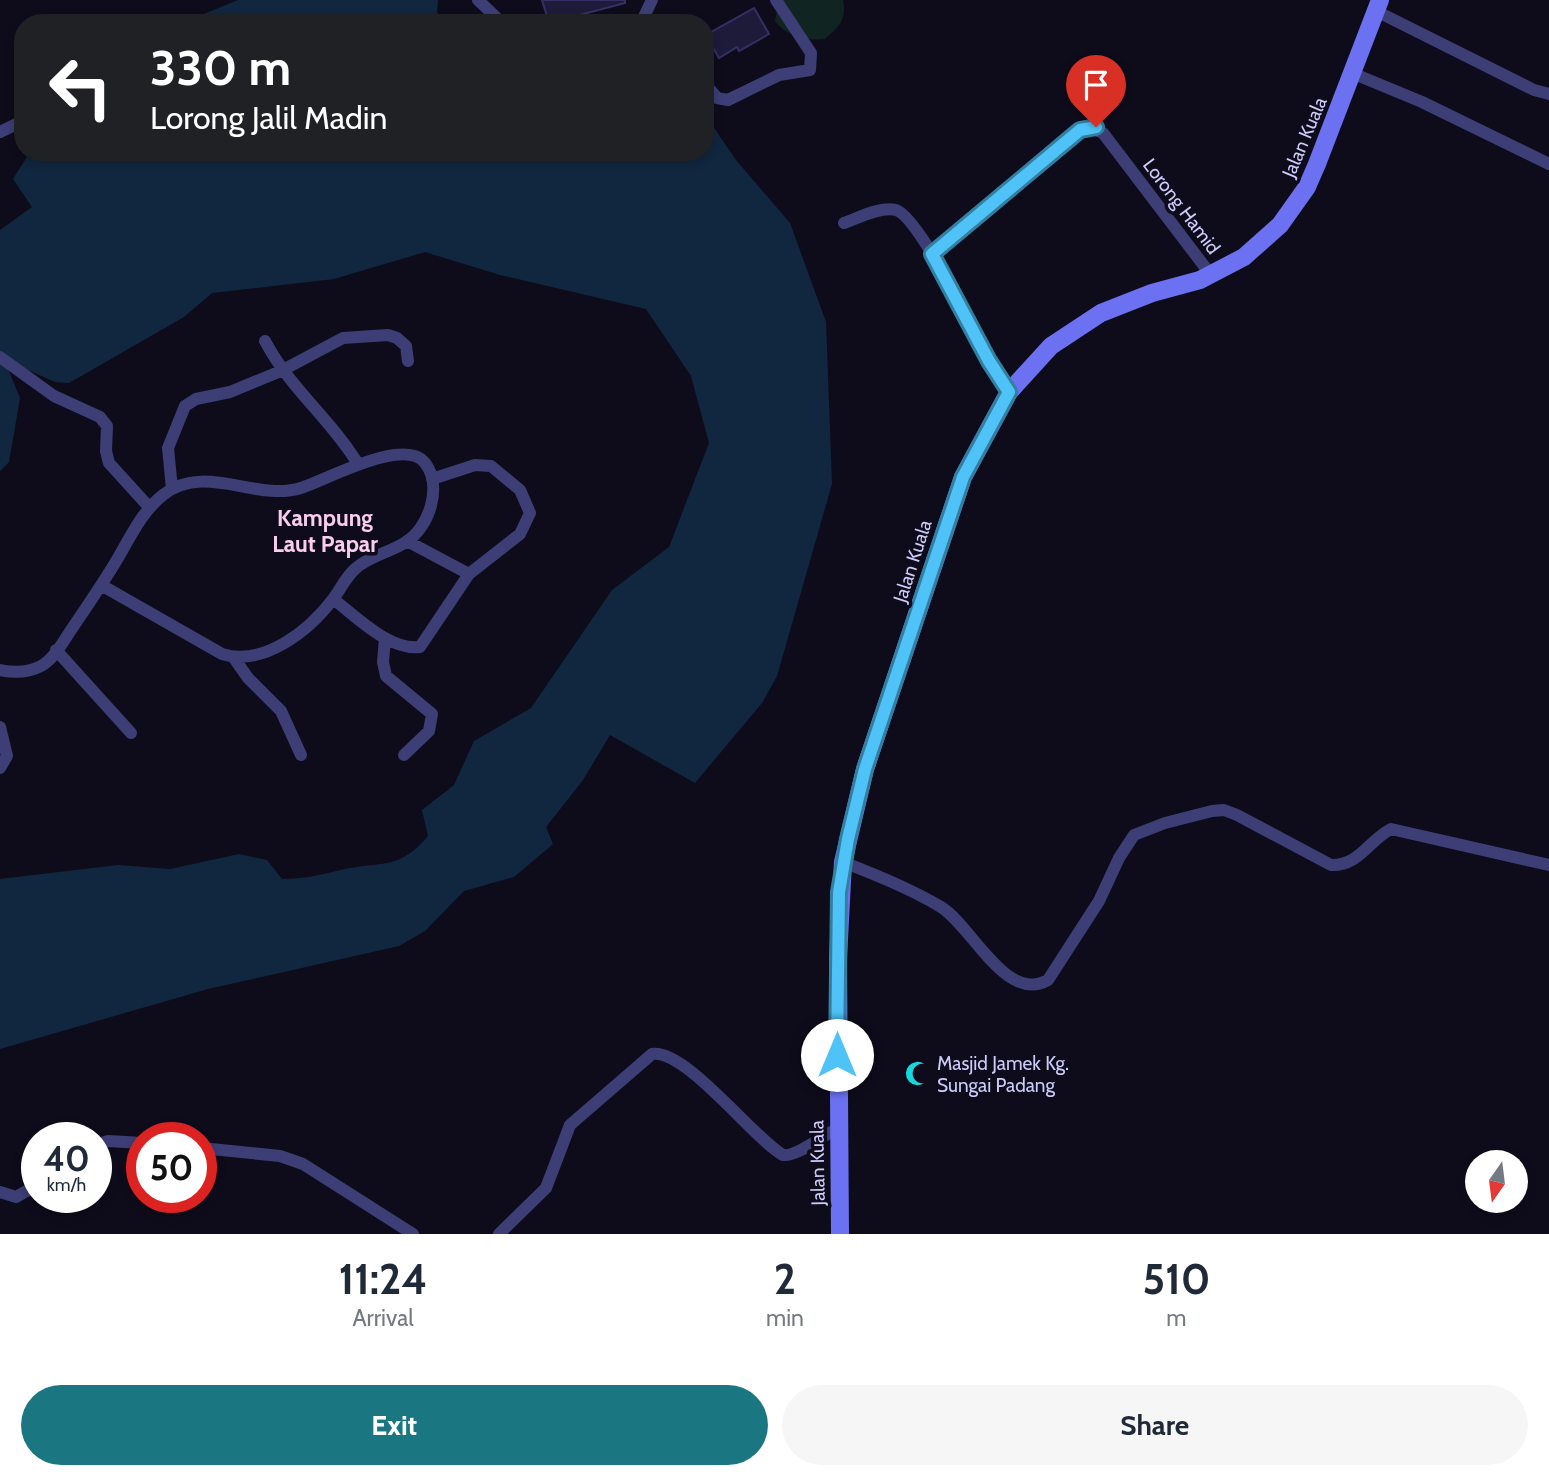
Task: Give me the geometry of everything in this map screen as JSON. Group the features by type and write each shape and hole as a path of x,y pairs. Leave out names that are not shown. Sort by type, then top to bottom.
{"main road":[{"name":"Jalan Kuala","path":"840,1234 837,1129 838,927 843,862 865,769 950,513 979,443 1009,392 1051,346 1101,313 1224,270 1266,240 1295,206 1317,164 1378,6"}],"street":[{"path":"478,0 493,14"},
{"path":"714,95 724,100 779,75 810,70 811,53 776,0"},
{"path":"1378,6 1534,90 1549,94"},
{"path":"1352,74 1422,102 1549,164"},
{"name":"Lorong Hamid","path":"932,254 1087,127 1103,133 1210,275"},
{"path":"844,223 895,210 913,225 1009,392"},
{"path":"172,489 168,448 185,406 196,399 230,392 281,371 343,338 357,335 397,338 406,346 408,361"},
{"path":"264,341 281,371 335,429 358,464"},
{"path":"0,357 54,396 100,417 107,426 106,451 109,463 149,507"},
{"path":"0,670 28,671 41,666 56,650 101,585 149,507 172,489 196,481 211,481 284,491 300,488 358,464 413,455 425,462 432,479 430,508 407,541 358,566 347,576 333,599 316,617 282,644 265,653 234,658"},
{"path":"333,599 386,638 411,648 420,647 469,574 524,529 530,513 526,497 496,469 486,464 432,479"},
{"path":"407,541 469,574"},
{"path":"101,585 183,634 234,658 248,678 281,710 301,755"},
{"path":"386,638 383,662 386,676 432,714 429,731 404,755"},
{"path":"56,650 131,733"},
{"path":"0,727 7,756 0,768"},
{"path":"843,862 941,907 962,924 1007,976 1030,985 1048,980 1087,920 1134,835 1164,823 1212,811 1224,810 1331,865 1343,866 1355,861 1382,834 1391,829 1549,865"},
{"path":"499,1234 546,1188 570,1125 648,1056 663,1055 707,1084 783,1155 795,1155 815,1139 837,1129"},
{"path":"217,1150 280,1156 303,1164 413,1234"},
{"path":"0,1192 16,1197 21,1194"}],"green space":[{"path":"772,0 843,0 843,18 825,39 804,38 791,34 775,21 778,6"}],"water":[{"path":"238,0 438,0 438,14 204,14"},
{"path":"714,128 736,160 790,223 826,322 832,484 777,676 762,703 695,783 610,735 583,780 546,827 553,844 514,877 464,891 425,931 399,946 208,989 0,1049 0,879 118,865 170,869 239,854 267,860 282,879 290,879 388,863 407,855 428,836 422,810 454,785 474,741 531,708 612,590 669,547 709,443 691,376 646,309 500,275 425,252 334,279 212,293 184,317 69,383 55,382 12,363 8,369 20,398 9,462 0,471 0,230 32,207 13,179 24,161 714,161"}],"building":[{"path":"542,0 625,0 625,3 583,14 546,14"},
{"path":"754,8 769,34 739,51 737,47 719,58 714,49 714,30"}],"place":[{"name":"Masjid Jamek Kg. Sungai Padang","path":"917,1074"}],"district":[{"name":"Kampung Laut Papar","path":"325,531"}],"route":[{"path":"837,1055 839,892 843,862 865,769 963,477 979,443 1009,392 989,361 932,254 1080,130 1096,127"}]}
